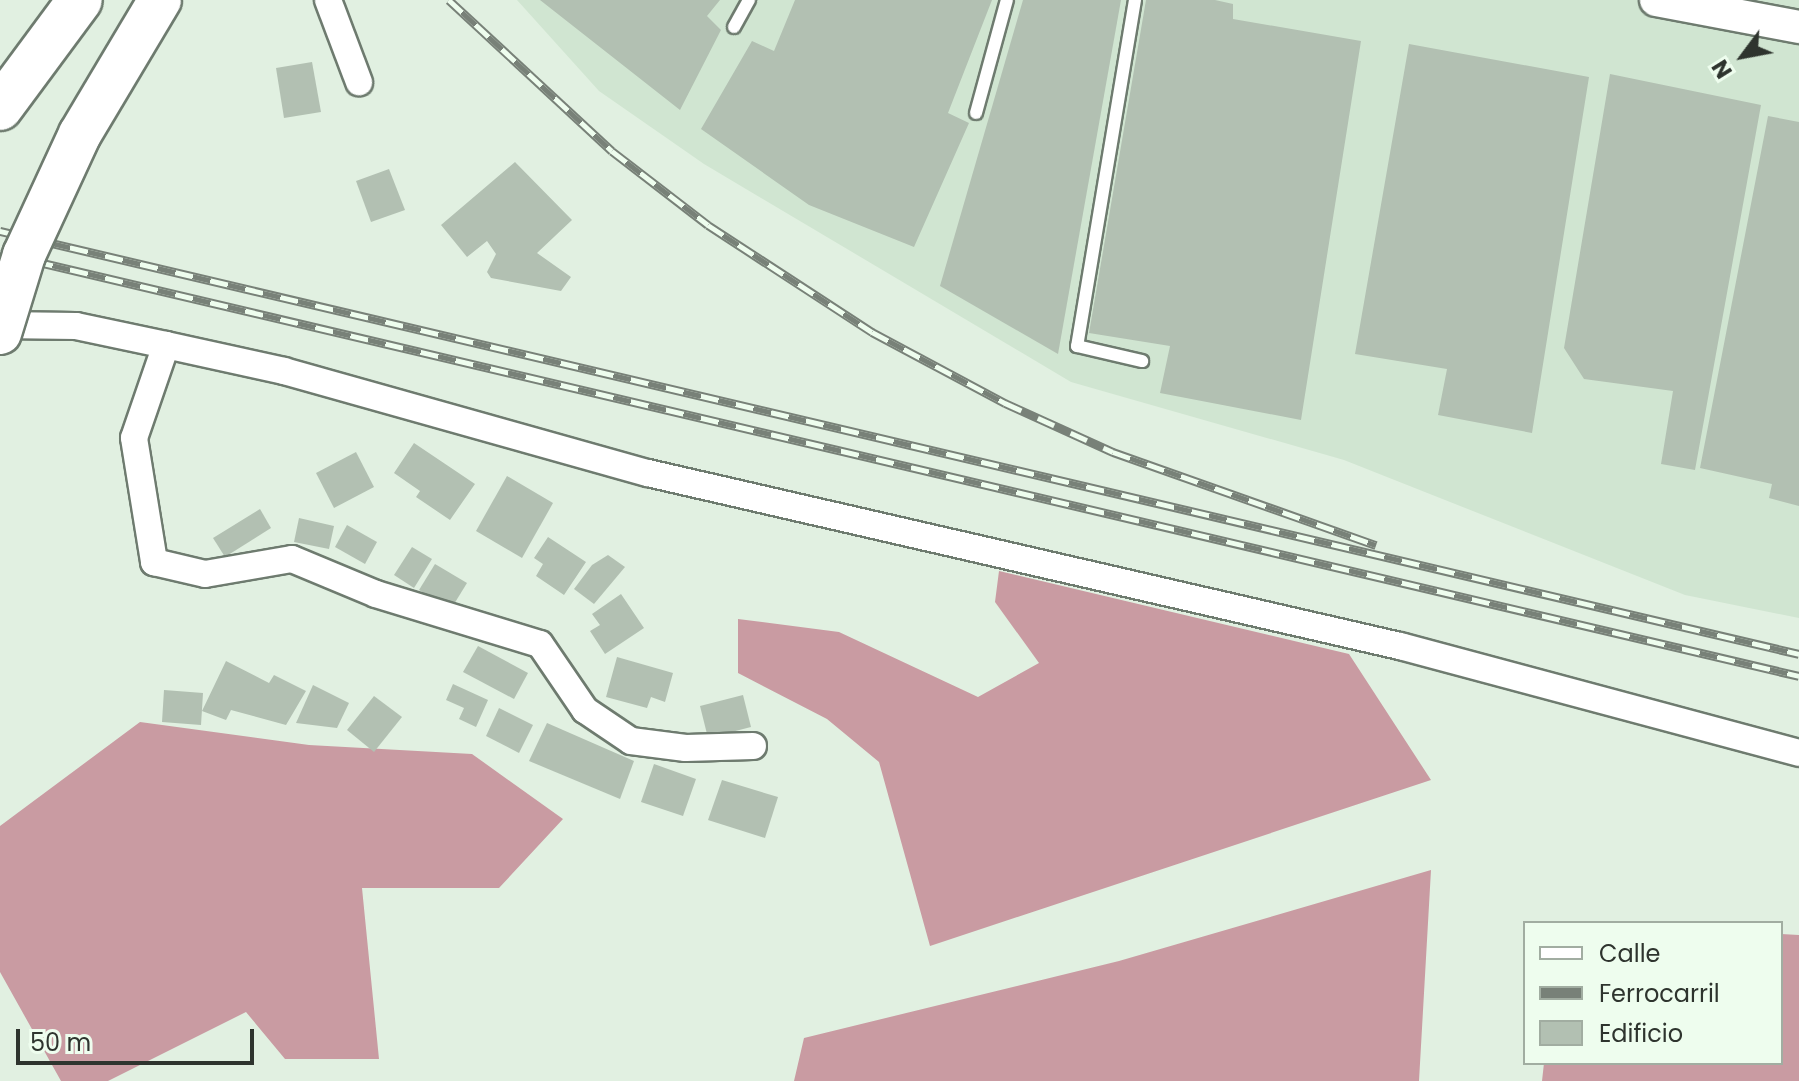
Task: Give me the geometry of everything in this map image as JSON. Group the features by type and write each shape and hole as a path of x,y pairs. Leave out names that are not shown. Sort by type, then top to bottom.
{"highway":[{"path":"0,108 80,0"},
{"path":"0,333 24,255 80,134 160,0"}],"street":[{"path":"328,0 359,82"},
{"path":"1656,0 1799,27"},
{"path":"0,325 76,326 284,371 648,473 1400,646 1799,753"},
{"path":"166,345 134,438 154,562 205,574 292,559 376,594 540,644 585,710 631,741 686,748 753,746"}],"lane":[{"path":"734,27 749,0"},
{"path":"976,113 1007,0"},
{"path":"1135,0 1077,346 1142,361"}],"shaded area":[{"path":"517,0 1799,0 1799,618 1685,595 1344,460 1071,382 704,164 599,91"},
{"path":"999,571 1349,654 1431,780 930,946 879,762 827,719 738,673 738,619 839,632 978,697 1039,663 995,602"},
{"path":"140,722 309,745 472,754 563,819 499,888 362,888 379,1059 285,1059 246,1012 108,1081 61,1081 0,972 0,826"},
{"path":"1431,870 1419,1081 794,1081 804,1038 1119,961"},
{"path":"1783,934 1799,935 1799,1081 1542,1081 1544,1065 1783,1065"}],"building":[{"path":"540,0 720,0 707,16 721,30 680,110"},
{"path":"795,0 992,0 948,113 969,123 914,247 809,205 701,129 752,41 774,51"},
{"path":"1023,0 1121,0 1058,354 940,286"},
{"path":"1146,0 1215,0 1233,4 1233,19 1361,41 1301,420 1160,393 1170,346 1089,333"},
{"path":"1409,44 1589,77 1532,433 1438,415 1447,369 1355,354"},
{"path":"312,62 321,112 284,118 276,68"},
{"path":"1610,74 1761,105 1695,470 1661,464 1673,391 1584,379 1564,348"},
{"path":"1768,116 1799,122 1799,506 1769,498 1772,484 1700,468"},
{"path":"515,162 572,220 537,253 571,277 561,291 491,278 487,272 496,254 487,241 467,257 441,225"},
{"path":"389,169 405,210 371,222 356,181"},
{"path":"414,443 475,484 450,520 416,497 420,491 394,473"},
{"path":"356,452 374,487 334,508 316,473"},
{"path":"507,476 553,503 522,558 476,531"},
{"path":"260,509 271,528 225,557 213,538"},
{"path":"299,518 334,526 329,549 294,542"},
{"path":"347,525 377,542 365,564 335,547"},
{"path":"548,537 586,562 564,595 536,576 543,564 534,558"},
{"path":"412,547 432,559 414,588 394,575"},
{"path":"608,555 625,567 594,604 574,589 592,565"},
{"path":"435,564 467,583 451,609 419,590"},
{"path":"621,594 644,628 605,654 590,631 600,625 592,614"},
{"path":"478,646 528,673 514,699 463,672"},
{"path":"617,657 673,673 665,702 651,697 647,708 606,697"},
{"path":"226,661 269,683 274,675 306,691 286,725 231,710 226,720 202,711"},
{"path":"453,684 488,700 476,727 459,719 464,708 446,700"},
{"path":"313,685 349,703 337,728 296,723"},
{"path":"164,690 203,693 201,725 162,722"},
{"path":"743,695 751,727 708,738 700,706"},
{"path":"374,696 402,717 374,752 347,730"},
{"path":"499,708 533,725 519,753 486,736"},
{"path":"547,723 634,761 620,799 529,761"},
{"path":"654,764 696,779 683,816 641,802"},
{"path":"722,780 778,797 765,838 708,820"}],"railway":[{"path":"449,0 612,151 708,225 872,332 1005,403 1113,452 1376,545"},
{"path":"0,231 1799,654"},
{"path":"0,253 1799,676"}]}
